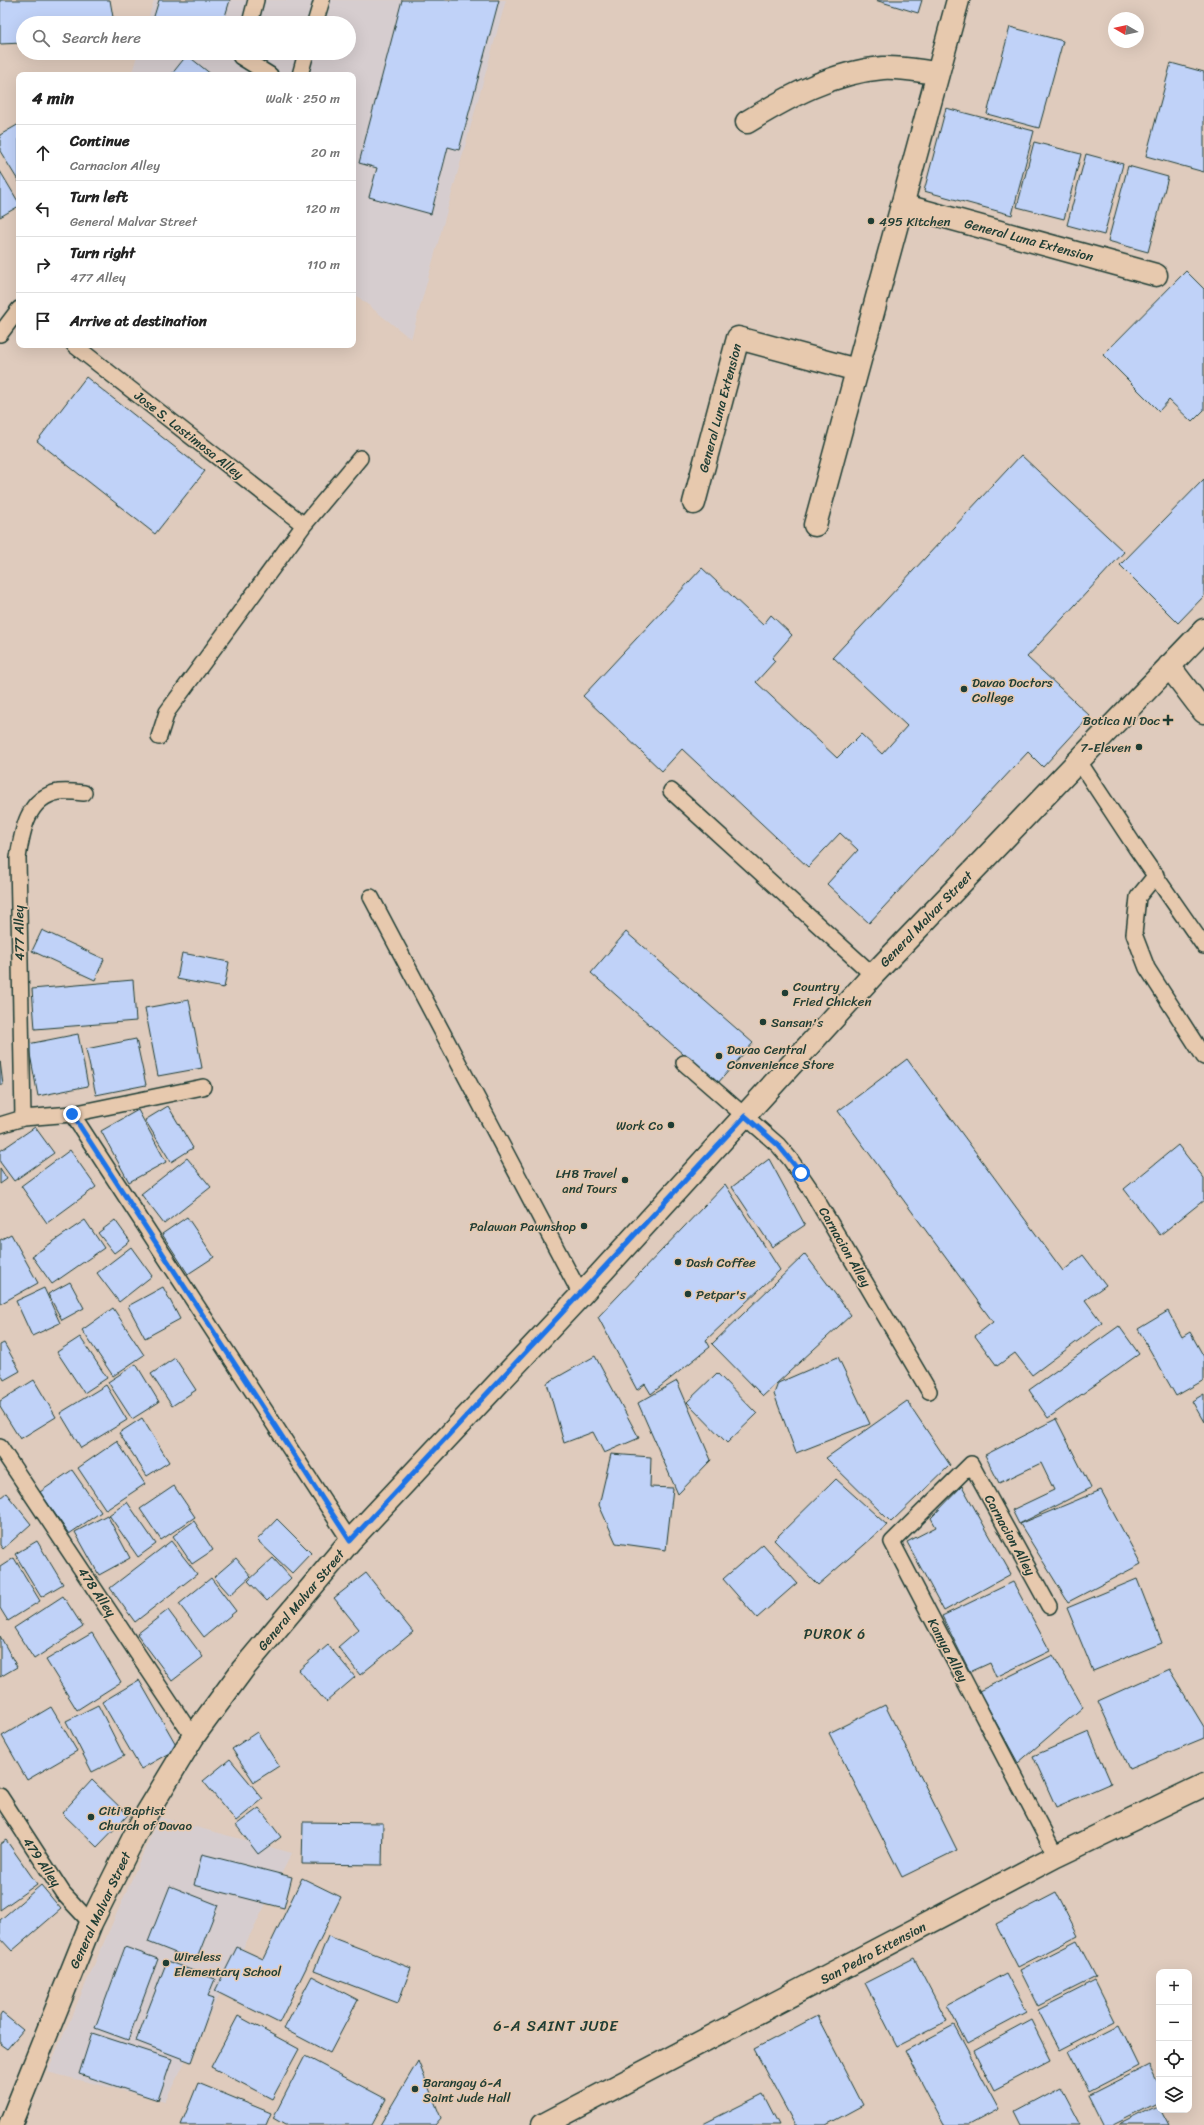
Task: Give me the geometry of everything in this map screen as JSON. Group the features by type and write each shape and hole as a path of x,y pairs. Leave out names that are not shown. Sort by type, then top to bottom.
{"street":[{"path":"815,525 958,0"},
{"path":"747,122 799,92 858,72 884,68 938,73"},
{"name":"General Luna Extension","path":"902,205 1156,275"},
{"name":"General Luna Extension","path":"694,503 738,338 857,370"},
{"name":"General Malvar Street","path":"10,2125 91,1923 140,1824 193,1737 244,1669 350,1541 581,1295 873,975 1204,630"},
{"path":"1169,666 1204,712"},
{"name":"San Pedro Extension","path":"543,2125 1056,1856 1204,1785"}],"lane":[{"path":"252,16 256,0"},
{"path":"317,16 322,0"},
{"path":"246,60 265,72"},
{"path":"301,72 304,60"},
{"path":"0,334 16,313"},
{"name":"Jose S. Lastimosa Alley","path":"78,348 304,524"},
{"path":"159,737 166,712 304,524 360,458"},
{"path":"1078,760 1136,848 1204,946"},
{"path":"671,790 873,975"},
{"name":"477 Alley","path":"23,1118 18,858 23,829 31,810 43,798 59,792 84,793"},
{"path":"1156,875 1138,897 1135,913 1134,934 1147,968 1204,1057"},
{"path":"371,897 581,1295"},
{"name":"Carnacion Alley","path":"684,1063 778,1145 801,1173 929,1391"},
{"path":"0,1125 23,1118 72,1114 203,1087"},
{"path":"72,1114 350,1541"},
{"name":"478 Alley","path":"0,1447 193,1737"},
{"name":"Carnacion Alley","path":"971,1464 1049,1606"},
{"name":"Kamya Alley","path":"971,1464 892,1542 1056,1856"},
{"name":"479 Alley","path":"0,1796 63,1893 91,1923"}],"shaded area":[{"path":"154,0 506,0 411,339 356,295 356,72 132,72 136,60 356,60 356,16 149,16"},
{"name":"Wireless Elementary School","path":"159,1817 292,1853 165,2101 47,2072"}],"building":[{"path":"0,0 110,0 113,16 16,16 16,43 0,44"},
{"path":"159,0 230,0 225,16 154,16"},
{"path":"402,0 499,0 459,150 448,147 431,214 369,197 377,168 359,163"},
{"path":"875,0 922,0 918,13"},
{"path":"1010,27 1063,41 1039,128 987,114"},
{"path":"183,60 193,60 208,72 173,72"},
{"path":"1171,63 1204,72 1204,172 1146,156"},
{"path":"946,108 1034,131 1012,215 924,191"},
{"path":"16,126 16,177 0,151 0,135"},
{"path":"1034,142 1081,154 1064,219 1017,207"},
{"path":"1086,154 1123,164 1104,235 1067,225"},
{"path":"1128,166 1168,177 1148,252 1108,241"},
{"path":"0,171 16,198 16,208 0,217"},
{"path":"1186,271 1204,289 1204,410 1192,422 1169,400 1159,411 1103,355"},
{"path":"86,377 205,471 155,534 37,441"},
{"name":"Davao Doctors College","path":"1021,455 1124,552 1027,657 1090,716 1043,767 1028,752 869,923 827,884 858,850 840,833 808,867 682,749 662,771 583,696 702,568 763,625 771,615 792,635 772,658 775,661 756,682 837,758 861,734 882,754 907,726 833,657"},
{"path":"1204,479 1204,596 1178,623 1120,565"},
{"path":"42,930 104,959 95,980 32,951"},
{"path":"626,932 753,1043 717,1084 591,973"},
{"path":"182,953 229,962 224,988 177,979"},
{"path":"133,980 136,1021 35,1029 32,989"},
{"path":"189,1000 202,1068 158,1076 145,1008"},
{"path":"78,1034 88,1086 38,1096 28,1044"},
{"path":"136,1039 146,1085 96,1095 86,1049"},
{"path":"907,1059 1063,1271 1083,1255 1106,1285 1085,1300 1102,1323 1032,1375 1015,1353 997,1366 975,1336 993,1322 838,1111"},
{"path":"0,1061 3,1085 0,1085"},
{"path":"168,1106 193,1148 171,1162 145,1120"},
{"path":"138,1110 166,1162 129,1182 101,1131"},
{"path":"35,1127 54,1153 14,1181 0,1162 0,1151"},
{"path":"1178,1145 1204,1178 1204,1200 1160,1235 1124,1189"},
{"path":"70,1150 96,1187 47,1223 21,1186"},
{"path":"187,1158 211,1187 164,1224 141,1194"},
{"path":"769,1159 805,1225 772,1247 732,1187"},
{"path":"0,1168 7,1179 0,1184"},
{"name":"Petpar's","path":"725,1184 780,1270 706,1340 710,1347 651,1394 645,1384 637,1390 598,1317"},
{"path":"187,1217 214,1257 188,1274 162,1234"},
{"path":"85,1220 104,1248 52,1284 32,1256"},
{"path":"115,1220 130,1241 114,1253 98,1233"},
{"path":"11,1234 38,1283 0,1304 0,1240"},
{"path":"131,1247 152,1276 119,1302 97,1273"},
{"path":"805,1254 851,1315 763,1396 712,1344"},
{"path":"70,1282 84,1308 62,1320 48,1294"},
{"path":"163,1287 180,1319 145,1338 128,1306"},
{"path":"44,1288 60,1323 32,1336 16,1301"},
{"path":"113,1308 144,1355 113,1376 82,1330"},
{"path":"1168,1311 1182,1337 1190,1332 1204,1357 1204,1380 1176,1396 1138,1329"},
{"path":"1119,1326 1139,1354 1048,1418 1029,1390"},
{"path":"80,1337 107,1378 84,1393 57,1352"},
{"path":"4,1343 20,1371 4,1380 0,1372 0,1345"},
{"path":"595,1356 639,1438 604,1453 593,1432 564,1443 547,1383"},
{"path":"838,1357 870,1424 796,1453 774,1394 778,1383"},
{"path":"175,1358 196,1390 172,1406 151,1374"},
{"path":"136,1364 159,1402 132,1419 108,1382"},
{"path":"717,1373 757,1414 727,1443 687,1402"},
{"path":"34,1380 56,1417 20,1439 0,1407 0,1401"},
{"path":"677,1381 711,1460 678,1494 638,1403"},
{"path":"106,1385 127,1420 81,1448 60,1413"},
{"path":"1204,1394 1204,1422 1192,1401"},
{"path":"907,1401 950,1465 891,1522 826,1458"},
{"path":"142,1418 169,1462 147,1476 119,1433"},
{"path":"1056,1419 1091,1488 1019,1524 1012,1510 1054,1490 1041,1463 999,1483 985,1455"},
{"path":"117,1441 145,1484 106,1510 78,1468"},
{"path":"611,1454 651,1457 650,1487 673,1488 666,1550 616,1543 599,1505"},
{"path":"72,1470 101,1512 69,1534 40,1492"},
{"path":"836,1479 887,1525 818,1585 774,1540"},
{"path":"174,1486 195,1517 161,1540 140,1509"},
{"path":"962,1486 1011,1574 944,1611 907,1542 936,1527 931,1518"},
{"path":"1101,1490 1141,1564 1068,1602 1020,1524"},
{"path":"6,1493 31,1524 3,1549 0,1545 0,1498"},
{"path":"127,1502 156,1544 138,1557 109,1515"},
{"path":"107,1515 130,1558 99,1575 75,1532"},
{"path":"277,1519 311,1553 292,1573 257,1540"},
{"path":"194,1521 213,1550 192,1564 173,1536"},
{"path":"37,1541 63,1584 41,1597 15,1554"},
{"path":"171,1541 197,1574 135,1622 110,1588"},
{"path":"763,1544 797,1583 757,1618 723,1579"},
{"path":"14,1558 40,1601 8,1621 0,1608 0,1567"},
{"path":"236,1558 251,1576 230,1595 214,1577"},
{"path":"273,1558 291,1578 267,1601 248,1581"},
{"path":"366,1573 413,1632 360,1675 338,1647 359,1629 334,1598"},
{"path":"211,1578 236,1611 204,1637 179,1604"},
{"path":"1137,1579 1162,1643 1093,1671 1067,1608"},
{"path":"1013,1582 1050,1651 996,1677 990,1663 970,1672 942,1616"},
{"path":"63,1596 83,1627 34,1659 14,1628"},
{"path":"168,1610 203,1657 172,1681 137,1634"},
{"path":"92,1633 121,1682 77,1710 46,1660"},
{"path":"0,1636 17,1667 0,1677"},
{"path":"328,1645 355,1677 326,1702 299,1670"},
{"path":"1053,1655 1083,1707 1018,1763 979,1691"},
{"path":"1169,1669 1204,1727 1204,1738 1129,1769 1098,1701"},
{"path":"139,1680 178,1748 141,1769 102,1702"},
{"path":"98,1705 124,1756 92,1772 66,1721"},
{"path":"885,1705 957,1850 902,1877 829,1733"},
{"path":"51,1707 77,1751 27,1780 2,1736"},
{"path":"257,1732 279,1766 254,1782 232,1749"},
{"path":"1089,1732 1111,1783 1056,1807 1033,1756"},
{"path":"230,1759 263,1799 236,1821 203,1781"},
{"path":"92,1780 128,1815 97,1847 62,1813"},
{"path":"259,1808 281,1837 258,1854 236,1825"},
{"path":"303,1822 383,1823 382,1865 302,1864"},
{"path":"6,1840 37,1884 0,1910 0,1844"},
{"path":"202,1854 292,1877 284,1908 194,1885"},
{"path":"302,1878 341,1897 279,2023 215,1991 237,1947 263,1959"},
{"path":"41,1885 61,1909 12,1951 0,1938 0,1920"},
{"path":"170,1886 218,1905 196,1961 148,1942"},
{"path":"1056,1893 1078,1936 1018,1967 996,1924"},
{"path":"328,1936 411,1968 398,2003 314,1971"},
{"path":"1077,1941 1096,1977 1038,2006 1020,1970"},
{"path":"125,1947 158,1959 128,2040 95,2028"},
{"path":"914,1958 947,2021 897,2046 865,1983"},
{"path":"167,1961 215,1979 208,1996 214,1998 191,2062 136,2041"},
{"path":"1006,1973 1027,2012 967,2044 947,2005"},
{"path":"312,1976 358,2000 330,2053 284,2029"},
{"path":"1095,1981 1115,2021 1059,2050 1038,2010"},
{"path":"2,2013 23,2030 7,2049 0,2044 0,2016"},
{"path":"238,2016 299,2049 272,2099 211,2067"},
{"path":"817,2016 863,2105 826,2125 795,2125 754,2049"},
{"path":"1031,2020 1051,2060 994,2090 974,2051"},
{"path":"954,2025 999,2109 969,2125 944,2125 905,2051"},
{"path":"1119,2025 1139,2066 1089,2092 1068,2051"},
{"path":"92,2033 172,2059 158,2100 79,2074"},
{"path":"305,2056 386,2099 372,2125 285,2125 273,2118"},
{"name":"Barangay 6-A Saint Jude Hall","path":"418,2061 441,2118 435,2125 380,2125"},
{"path":"1149,2065 1156,2079 1156,2104 1113,2125 1105,2125 1090,2095"},
{"path":"198,2083 271,2113 266,2125 181,2125"},
{"path":"1060,2087 1080,2125 1022,2125 1015,2111"},
{"path":"763,2094 779,2125 701,2125"},
{"path":"1156,2106 1156,2113 1163,2113 1169,2125 1119,2125"}],"place":[{"name":"495 Kitchen","path":"871,221"},
{"name":"Davao Doctors College","path":"964,689"},
{"name":"Botica Ni Doc","path":"1168,720"},
{"name":"7-Eleven","path":"1139,747"},
{"name":"Country Fried Chicken","path":"785,993"},
{"name":"Sansan's","path":"763,1022"},
{"name":"Davao Central Convenience Store","path":"719,1056"},
{"name":"Work Co","path":"671,1125"},
{"name":"LHB Travel and Tours","path":"625,1180"},
{"name":"Palawan Pawnshop","path":"584,1226"},
{"name":"Dash Coffee","path":"678,1262"},
{"name":"Petpar's","path":"688,1294"},
{"name":"Citi Baptist Church of Davao","path":"91,1817"},
{"name":"Wireless Elementary School","path":"166,1963"},
{"name":"Barangay 6-A Saint Jude Hall","path":"415,2089"}],"district":[{"name":"PUROK 6","path":"835,1634"},
{"name":"6-A SAINT JUDE","path":"556,2026"}],"route":[{"path":"72,1114 350,1541 581,1295 745,1116 778,1145 801,1173"}]}
